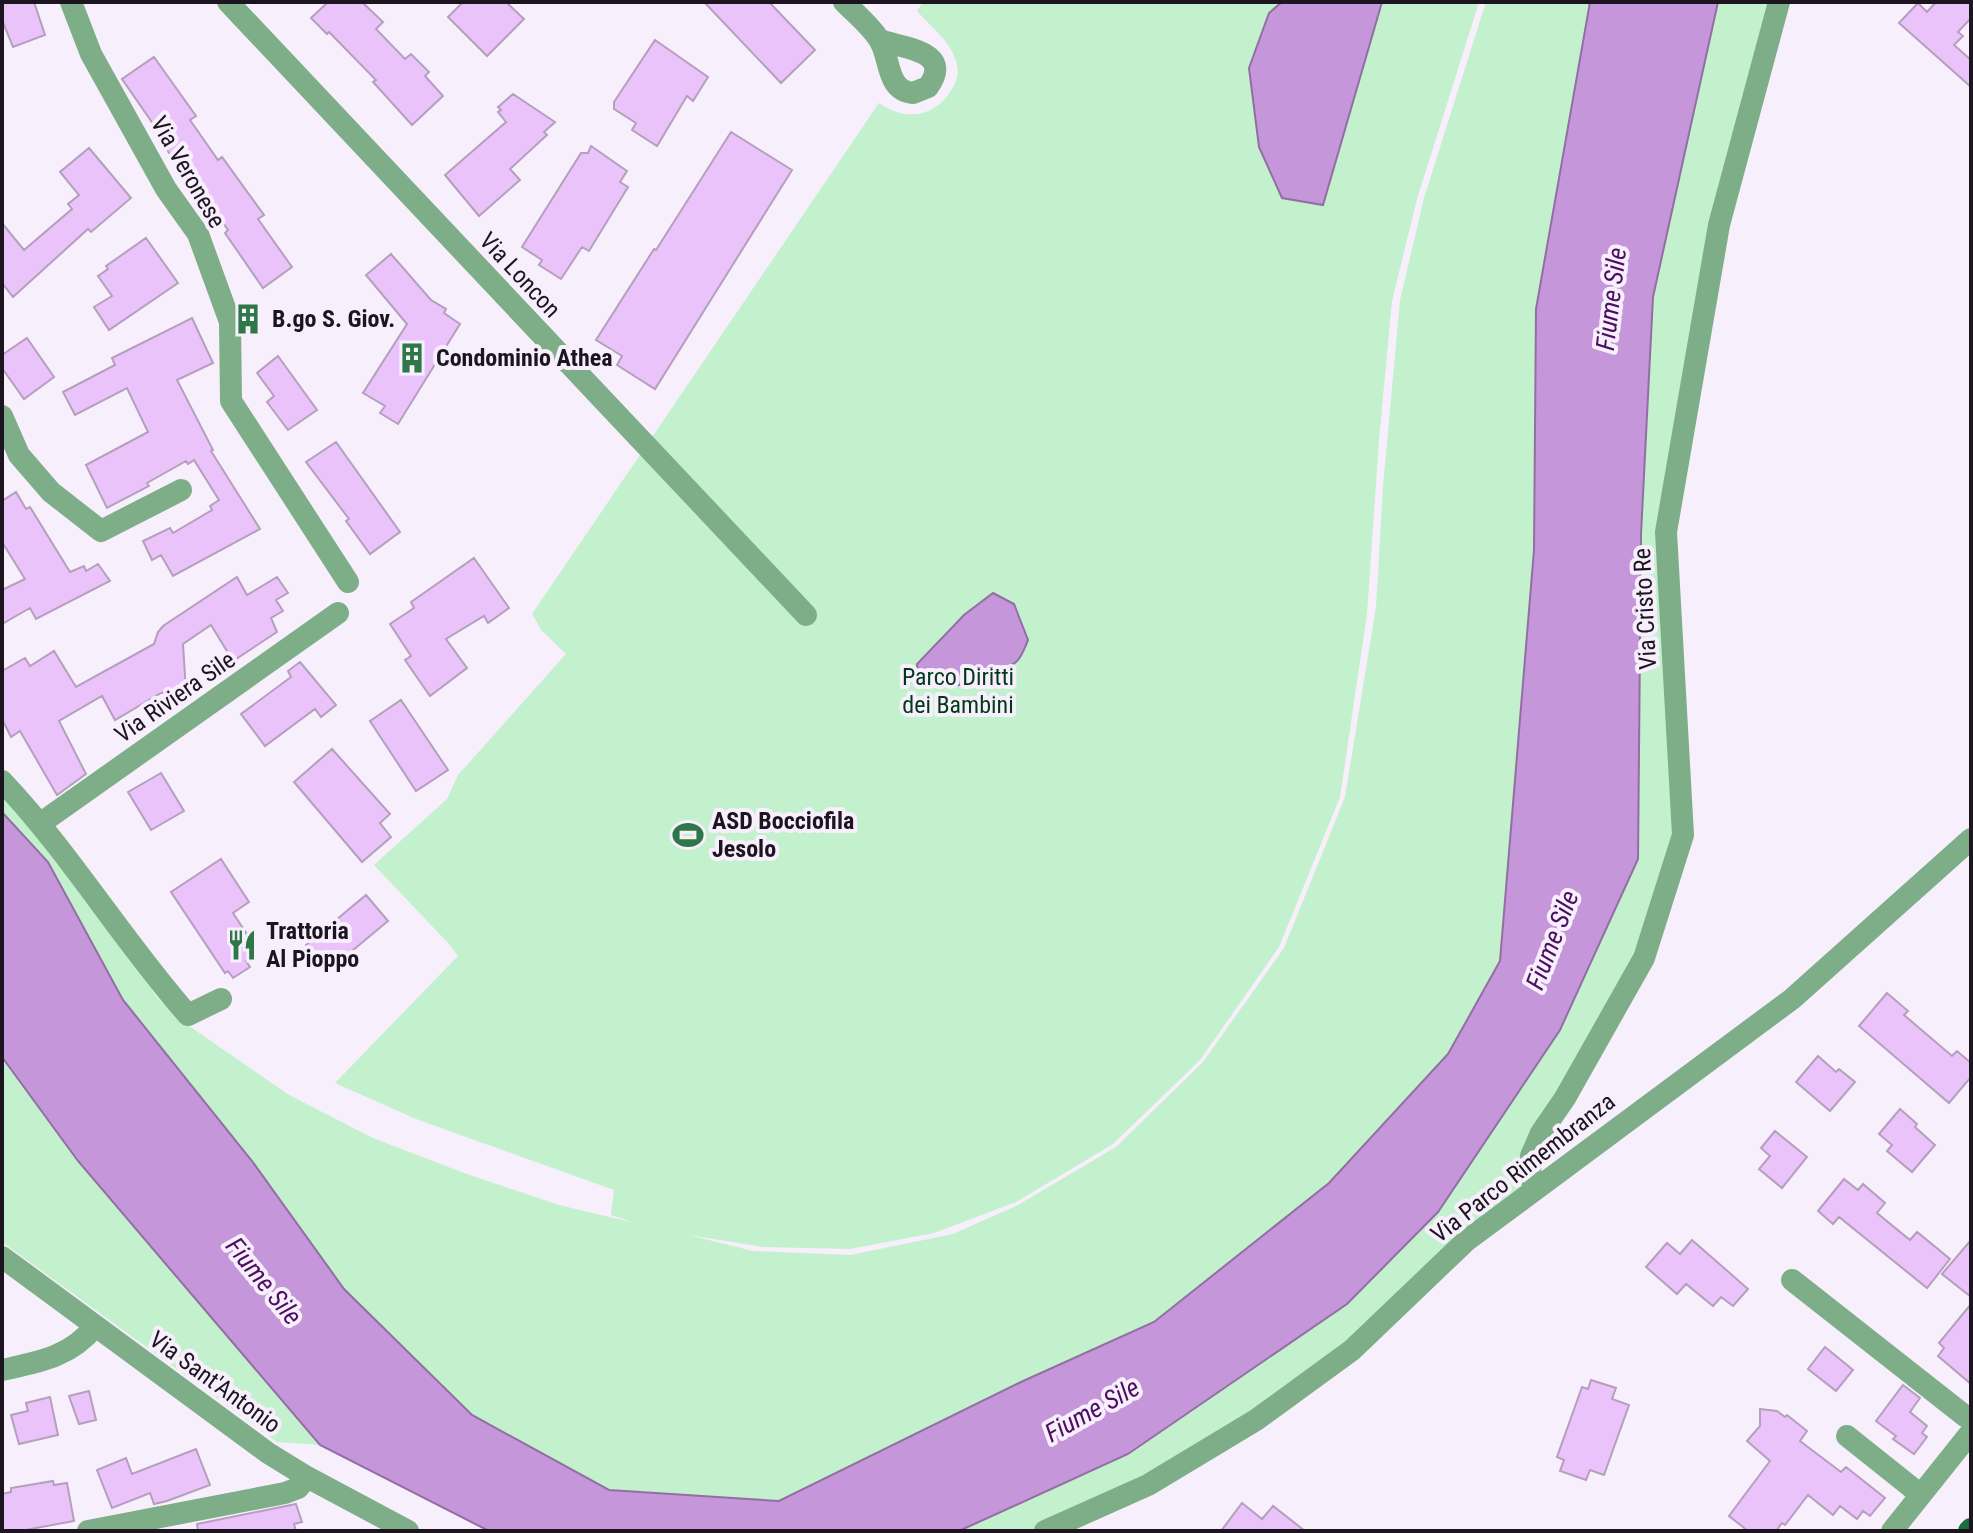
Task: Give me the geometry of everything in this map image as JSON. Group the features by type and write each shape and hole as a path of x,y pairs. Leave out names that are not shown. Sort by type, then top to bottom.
{"street":[{"name":"Via Veronese","path":"71,2 91,54 166,189 198,234 230,322 231,401 348,582"},
{"path":"844,2 880,40"},
{"name":"Via Cristo Re","path":"1536,1188 1530,1177 1531,1156 1541,1133 1565,1098 1644,958 1683,835 1666,532 1719,225 1779,2"},
{"name":"Via Loncon","path":"231,3 806,615"},
{"path":"2,416 19,455 51,492 101,531 181,490"},
{"name":"Via Riviera Sile","path":"41,823 338,613"},
{"path":"2,781 41,823 155,977 188,1015 221,999"},
{"name":"Via Parco Rimembranza","path":"1045,1531 1148,1485 1256,1420 1352,1350 1466,1241 1792,999 1971,839"},
{"name":"Via Sant'Antonio","path":"2,1257 201,1405 307,1477 408,1531"},
{"path":"1792,1280 1971,1418"},
{"path":"2,1370 56,1358 75,1347 95,1326"},
{"path":"1892,1531 1971,1432"},
{"path":"1847,1436 1921,1495"},
{"path":"88,1531 285,1493 298,1488 307,1477"}],"green space":[{"name":"Parco Diritti dei Bambini","path":"923,2 1479,2 1417,199 1392,301 1367,614 1340,797 1279,947 1200,1060 1113,1144 1016,1202 934,1233 850,1249 763,1247 689,1235 753,1251 850,1255 953,1234 1018,1205 1116,1147 1203,1062 1284,948 1345,797 1376,607 1400,300 1424,198 1486,2 1590,2 1536,309 1534,550 1500,961 1448,1054 1329,1183 1154,1322 779,1501 610,1490 472,1415 344,1289 252,1161 123,1000 48,862 2,812 2,792 97,907 157,997 179,1019 289,1095 373,1138 464,1173 559,1205 635,1223 611,1215 614,1190 416,1119 335,1083 458,956 374,865 447,799 458,775 566,654 542,631 532,614 879,103 900,113 920,114 938,106 952,89 958,74 957,65 951,49 917,11"},
{"path":"1718,2 1779,2 1719,225 1666,532 1683,835 1644,958 1541,1133 1536,1188 1256,1420 1045,1531 959,1531 1128,1454 1438,1212 1641,534 1653,297"},
{"path":"2,1057 78,1162 320,1445 277,1442 2,1242"}],"water":[{"path":"1282,2 1382,2 1323,205 1282,198 1259,147 1249,68 1269,13"},
{"name":"Fiume Sile","path":"1590,2 1718,2 1653,297 1641,534 1638,859 1560,1030 1438,1212 1347,1304 1128,1454 959,1531 489,1531 320,1445 78,1161 2,1057 2,812 48,862 123,1000 252,1161 344,1289 472,1415 609,1490 779,1501 1021,1382 1154,1322 1329,1183 1448,1054 1500,961 1534,550 1536,309"},
{"path":"993,593 1014,604 1028,640 1018,660 995,675 969,683 943,686 919,682 917,664 964,615"}],"building":[{"path":"2,2 34,2 45,35 13,47 2,20"},
{"path":"328,2 362,2 383,22 376,29 405,59 411,54 429,72 425,76 443,96 412,125 373,82 376,80 311,18"},
{"path":"463,2 506,2 524,19 487,56 448,17"},
{"path":"704,2 769,2 815,50 781,83"},
{"path":"1936,2 1971,2 1971,18 1958,32 1963,36 1954,45 1971,60 1971,87 1899,23 1918,3 1927,12"},
{"path":"655,40 708,77 693,101 687,96 657,146 632,130 636,123 614,109 614,102"},
{"path":"154,57 196,116 190,120 218,160 222,157 264,215 258,219 292,267 263,288 225,233 228,230 155,133 158,131 122,79"},
{"path":"513,94 555,122 544,132 547,135 510,169 520,180 479,216 445,175 506,122 498,107"},
{"path":"731,132 792,170 655,389 617,365 622,356 596,340"},
{"path":"591,146 627,171 620,182 628,187 589,251 582,247 561,279 539,265 542,260 522,247 581,153 588,153"},
{"path":"89,148 131,198 91,232 88,229 13,297 2,283 2,223 24,250 72,209 68,204 79,195 60,172"},
{"path":"146,238 178,283 109,330 94,307 112,296 98,276 108,269 106,266"},
{"name":"Condominio Athea","path":"391,254 431,300 446,309 444,313 460,324 398,424 380,413 385,406 363,393 407,324 366,275"},
{"path":"192,318 213,363 177,380 211,451 260,529 173,576 161,555 152,560 143,541 170,528 173,533 212,510 210,506 219,500 194,460 188,464 186,461 147,483 149,486 107,508 86,465 148,432 127,388 75,415 63,392 115,365 112,358"},
{"path":"27,338 54,377 24,399 2,368 2,355"},
{"path":"278,356 317,410 288,430 267,402 274,396 257,373"},
{"path":"336,442 400,532 370,554 346,521 349,519 306,462"},
{"path":"16,492 26,509 30,507 70,572 84,566 86,571 98,564 110,581 36,619 30,608 2,624 2,590 25,579 2,542 2,501"},
{"path":"474,558 509,608 488,623 484,616 446,639 467,668 430,696 405,660 411,656 390,624 414,608 411,602"},
{"path":"237,577 247,595 277,577 288,593 276,600 283,611 271,618 277,632 233,661 211,625 183,644 186,692 161,693 115,720 102,696 59,721 86,774 57,795 20,731 11,737 2,719 2,671 25,658 30,666 54,651 76,687 154,644 163,626"},
{"path":"300,662 336,705 321,717 315,709 265,746 241,714 291,677 288,671"},
{"path":"401,700 448,770 416,791 370,721"},
{"path":"332,749 390,814 380,823 391,837 362,862 294,782"},
{"path":"161,773 184,811 151,830 128,792"},
{"path":"221,859 249,902 233,913 256,948 247,954 250,958 246,961 250,967 233,978 228,971 225,973 171,892"},
{"path":"366,895 388,921 328,971 306,945"},
{"path":"1887,993 1908,1011 1904,1015 1952,1056 1957,1051 1971,1063 1971,1077 1949,1103 1859,1026"},
{"path":"1818,1056 1836,1072 1839,1069 1855,1082 1830,1111 1796,1082"},
{"path":"1900,1109 1935,1145 1912,1172 1887,1151 1892,1145 1879,1134"},
{"path":"1775,1131 1807,1157 1782,1188 1759,1169 1770,1156 1761,1148"},
{"path":"1844,1179 1858,1190 1863,1184 1885,1203 1877,1213 1910,1240 1917,1232 1950,1259 1927,1288 1839,1217 1833,1224 1818,1211"},
{"path":"1692,1240 1748,1289 1733,1306 1721,1297 1713,1306 1686,1284 1677,1294 1646,1267 1667,1243 1680,1254"},
{"path":"1971,1240 1971,1297 1942,1274"},
{"path":"1971,1304 1971,1384 1938,1356 1944,1348 1939,1343"},
{"path":"1825,1347 1853,1370 1836,1391 1808,1369"},
{"path":"1591,1380 1616,1388 1612,1399 1629,1405 1604,1475 1590,1470 1586,1480 1560,1471 1564,1460 1557,1457 1582,1387 1588,1389"},
{"path":"1903,1385 1920,1398 1910,1412 1927,1426 1922,1433 1927,1437 1914,1454 1893,1439 1896,1436 1876,1421"},
{"path":"89,1391 96,1420 79,1424 69,1396"},
{"path":"50,1397 58,1435 19,1444 11,1415 28,1411 26,1403"},
{"path":"1760,1409 1787,1415 1807,1431 1800,1441 1841,1472 1846,1467 1885,1498 1870,1516 1863,1511 1857,1519 1840,1506 1833,1515 1808,1495 1785,1525 1782,1523 1776,1531 1748,1531 1729,1516 1770,1461 1747,1441 1760,1426"},
{"path":"196,1449 210,1485 154,1504 150,1493 112,1508 97,1470 126,1458 132,1474"},
{"path":"53,1481 54,1485 67,1483 74,1521 20,1531 2,1531 2,1494 11,1492 11,1488"},
{"path":"1242,1503 1262,1519 1273,1506 1305,1531 1221,1531"},
{"path":"296,1504 302,1522 294,1524 296,1531 198,1531 197,1524"}],"place":[{"name":"B.go S. Giov.","path":"248,319"},
{"name":"Condominio Athea","path":"412,358"},
{"name":"ASD Bocciofila Jesolo","path":"688,835"},
{"name":"Trattoria Al Pioppo","path":"242,945"}]}
